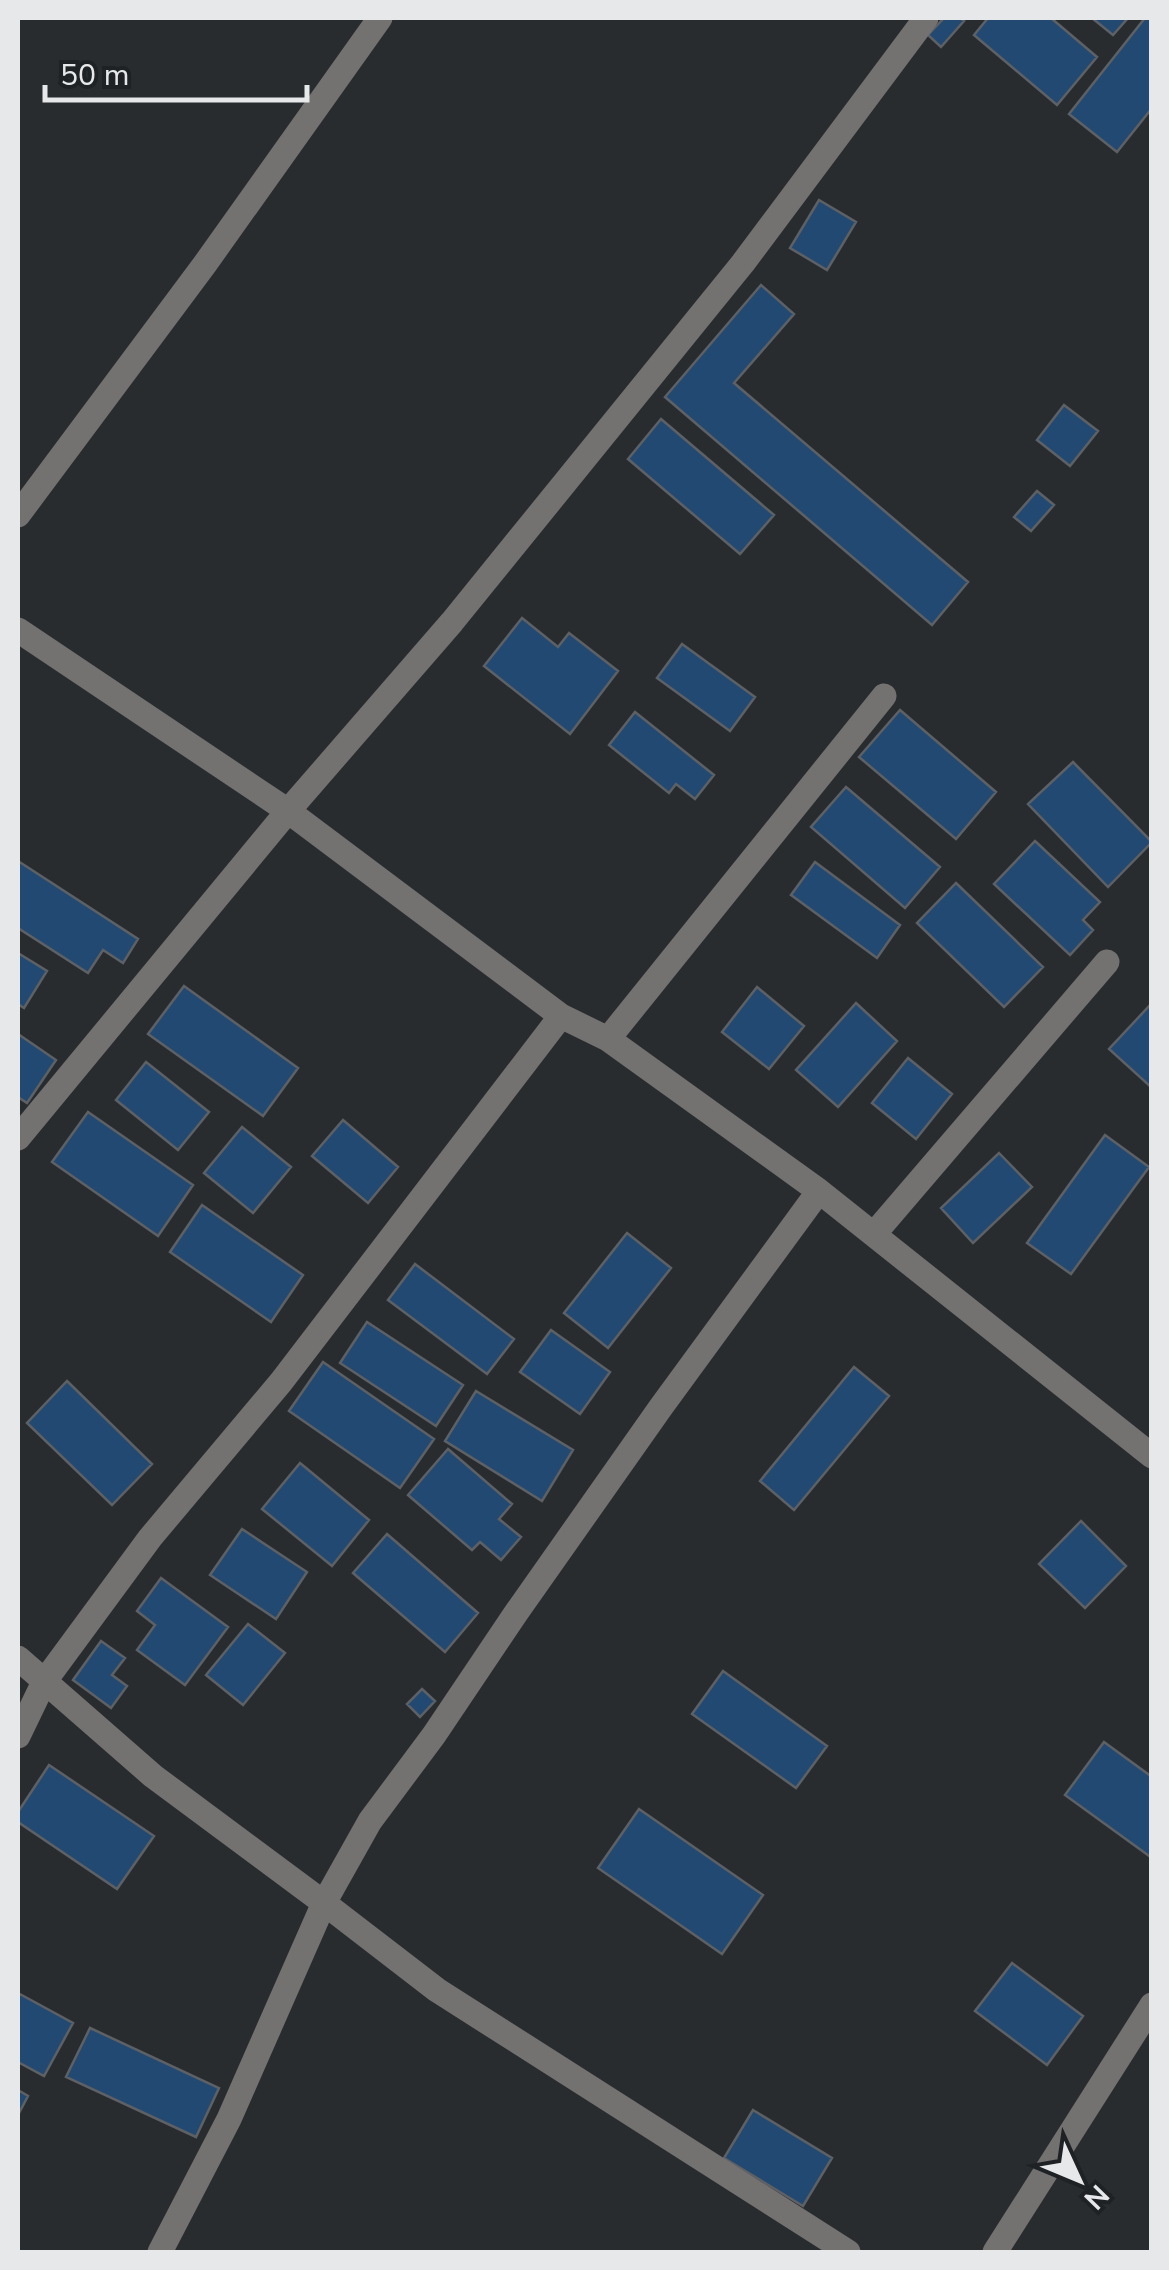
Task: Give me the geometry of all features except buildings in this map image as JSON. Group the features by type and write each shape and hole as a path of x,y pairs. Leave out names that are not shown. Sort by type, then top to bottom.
{"street":[{"path":"18,515 205,264 380,18"},
{"path":"18,1138 288,810 452,622 744,263 926,18"},
{"path":"18,630 288,810 561,1016 608,1040 819,1191 1152,1456"},
{"path":"608,1040 884,696"},
{"path":"874,1234 1107,962"},
{"path":"18,1736 44,1682 150,1538 281,1382 561,1016"},
{"path":"160,2252 229,2119 324,1903 370,1821 434,1736 660,1407 819,1191"},
{"path":"18,1658 153,1776 437,1990 848,2252"},
{"path":"995,2252 1152,2005"}]}
